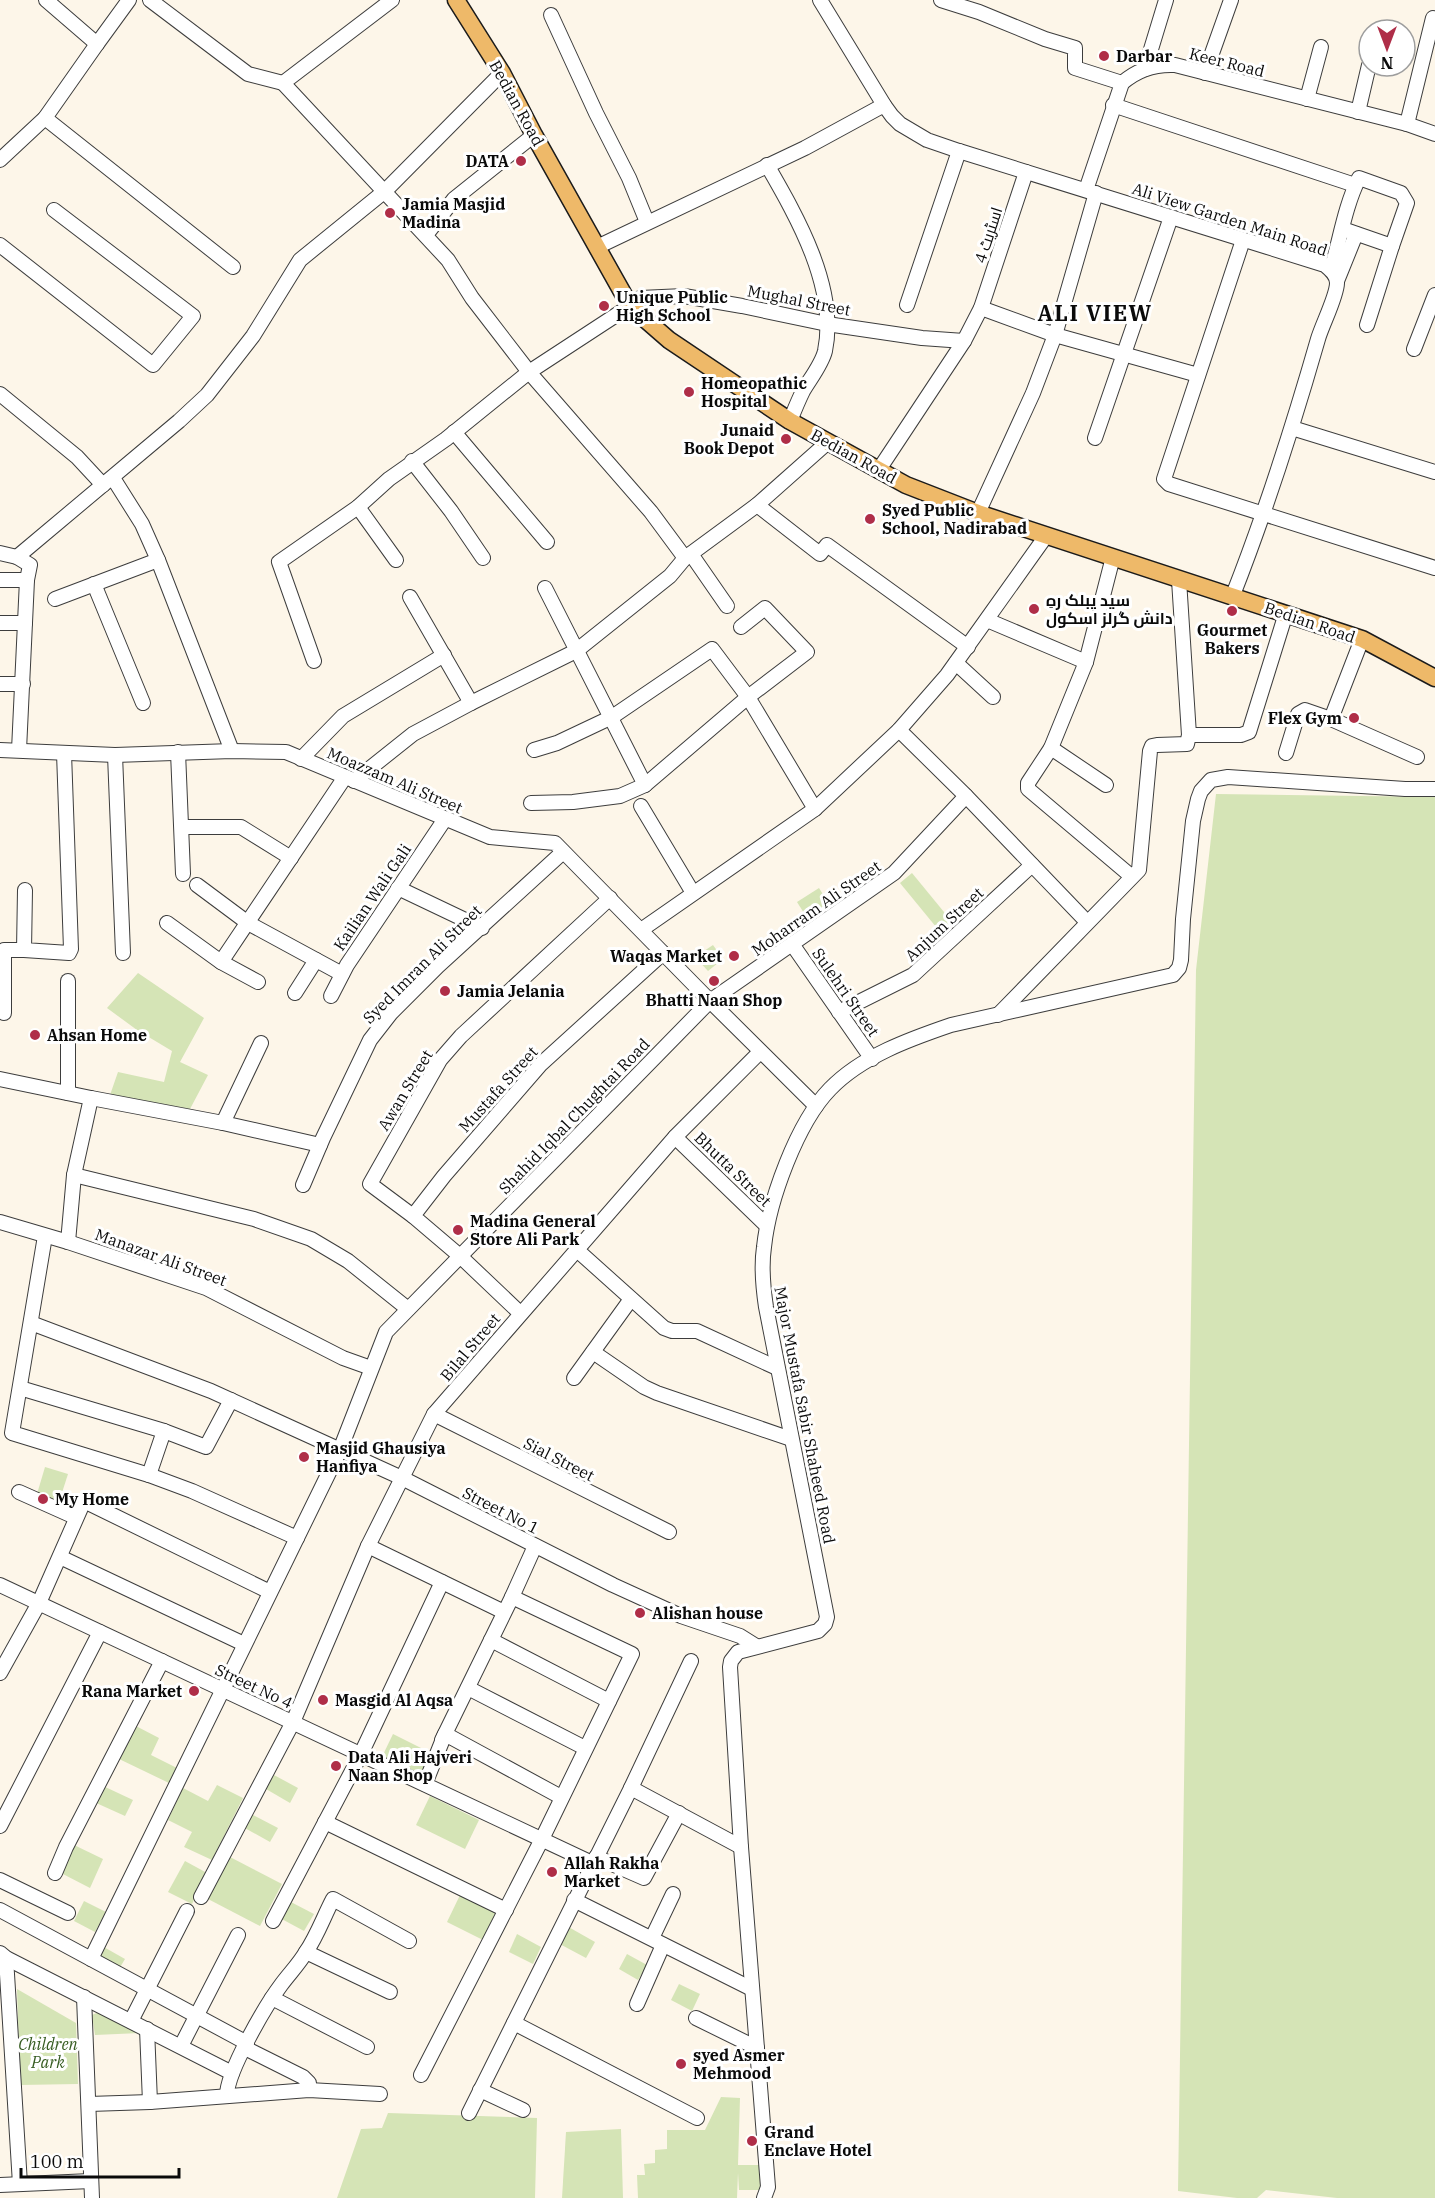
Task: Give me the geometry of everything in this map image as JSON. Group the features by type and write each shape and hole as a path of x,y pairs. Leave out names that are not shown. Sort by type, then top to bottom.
{"main road":[{"name":"Bedian Road","path":"456,0 502,73 534,135 630,306 669,340 790,421 906,485 1046,536 1179,580 1233,595 1362,639 1435,678"}],"street":[{"path":"46,0 97,44"},
{"path":"0,160 45,118 129,0"},
{"path":"150,0 248,74 283,83 448,260 472,298 529,372 651,512 727,606"},
{"path":"283,83 392,0"},
{"name":"Ali View Garden Main Road","path":"820,0 884,105 900,124 927,140 1325,265 1334,276"},
{"path":"941,0 1075,48 1075,68 1122,83 1113,105 1055,335 1033,393 978,513"},
{"path":"1145,69 1166,0"},
{"path":"1205,73 1231,0"},
{"path":"551,15 629,178 647,222"},
{"path":"1407,124 1433,18"},
{"path":"1307,99 1321,47"},
{"name":"Keer Road","path":"1122,83 1145,69 1175,65 1407,124 1435,134"},
{"path":"17,557 207,395 253,336 300,260 385,191 502,73"},
{"path":"1358,112 1366,78"},
{"path":"597,247 805,148 884,105"},
{"path":"1113,105 1355,185"},
{"path":"45,118 232,267"},
{"path":"426,235 454,199 534,135"},
{"path":"907,305 959,151"},
{"path":"767,165 796,217 816,262 822,283 827,324 825,352 790,421"},
{"name":"اسٹریٹ 4","path":"878,471 964,341 981,308 1026,172"},
{"path":"1233,595 1264,515 1292,428 1334,276 1343,229 1359,178 1401,193 1407,203 1367,325"},
{"path":"0,245 153,365 194,316 54,210"},
{"path":"1095,438 1171,217"},
{"path":"1343,229 1392,246"},
{"path":"1334,276 1356,234"},
{"path":"1243,240 1164,478 1169,484 1435,568"},
{"path":"1414,349 1435,295"},
{"name":"Mughal Street","path":"314,661 279,562 358,507 412,461 454,432 529,372 640,298 684,296 827,324 922,338 964,341"},
{"path":"981,308 1055,335 1198,375"},
{"path":"0,394 108,481 142,524 232,750"},
{"path":"1292,428 1435,472"},
{"path":"454,432 547,542"},
{"path":"221,962 291,858 350,779 413,734 576,651 670,576 688,556 757,505 828,442"},
{"path":"412,461 451,511 483,558"},
{"path":"757,505 820,554 827,545 968,647"},
{"path":"358,507 396,560"},
{"path":"641,930 814,809 899,730 947,675 1046,536"},
{"path":"0,553 17,557 30,565 27,580 19,750"},
{"path":"1113,557 1086,662 1051,748 1028,783 1028,789 1131,876"},
{"path":"55,599 158,560"},
{"path":"0,580 27,580"},
{"path":"998,1015 1139,870 1150,750 1152,746 1157,745 1187,744 1190,735 1179,580"},
{"path":"94,584 143,703"},
{"path":"545,588 645,785"},
{"path":"410,597 471,703"},
{"path":"531,803 573,802 620,796 645,785 748,697 807,652 765,608 741,627"},
{"path":"1190,735 1241,735 1248,732 1286,614"},
{"path":"987,620 1086,662"},
{"path":"0,623 25,622"},
{"path":"1331,719 1362,639"},
{"path":"534,750 557,743 612,717 712,649 748,697 814,809"},
{"path":"301,759 342,716 444,656"},
{"path":"956,663 993,697"},
{"path":"0,684 23,684"},
{"path":"1286,753 1298,714 1305,710 1417,757"},
{"path":"899,730 1087,922"},
{"path":"1051,748 1107,785"},
{"name":"Moazzam Ali Street","path":"0,750 115,755 232,750 286,752 490,837 555,843 710,1001"},
{"path":"178,752 183,874"},
{"path":"4,1013 4,950 69,953 71,949 64,753"},
{"path":"115,755 123,953"},
{"name":"Major Mustafa Sabir Shaheed Road","path":"764,2198 768,2187 741,1847 730,1667 731,1661 738,1652 818,1631 825,1624 827,1617 777,1368 762,1280 763,1248 767,1226 790,1156 816,1106 832,1087 872,1059 900,1044 951,1024 1167,978 1177,971 1181,960 1193,820 1201,790 1211,780 1228,777 1435,789"},
{"name":"Moharram Ali Street","path":"710,1001 894,873 966,796"},
{"path":"642,806 693,893"},
{"name":"Kailian Wali Gali","path":"331,996 342,974 445,819"},
{"path":"182,828 241,827 291,858"},
{"name":"Syed Imran Ali Street","path":"303,1185 370,1040 391,1013 438,966 563,852"},
{"name":"Anjum Street","path":"839,1012 913,975 1032,865"},
{"path":"197,885 248,923 342,974"},
{"path":"398,888 482,928"},
{"path":"24,950 25,890"},
{"name":"Awan Street","path":"413,1216 370,1184 440,1060 460,1036 610,898"},
{"path":"167,923 221,962 258,982"},
{"name":"Sulehri Street","path":"792,944 872,1059"},
{"name":"Mustafa Street","path":"413,1216 541,1064 663,953"},
{"path":"295,993 315,960"},
{"path":"68,981 68,1093"},
{"path":"710,1001 816,1106"},
{"name":"Shahid Iqbal Chughtai Road","path":"91,1959 340,1450 386,1332 710,1001"},
{"path":"223,1123 261,1043"},
{"name":"Bilal Street","path":"201,1897 292,1722 368,1546 434,1414 675,1137 760,1052"},
{"path":"0,1079 223,1123 320,1145"},
{"path":"68,1242 74,1175 91,1098"},
{"name":"Bhutta Street","path":"675,1137 767,1226"},
{"path":"74,1175 255,1219 312,1239 348,1261 408,1309"},
{"path":"413,1216 460,1256 520,1313"},
{"name":"Manazar Ali Street","path":"0,1222 206,1288 343,1358 371,1368"},
{"path":"45,1236 12,1433 149,1475 192,1491 297,1538"},
{"path":"578,1250 664,1328 672,1331 697,1331 777,1368"},
{"path":"574,1378 631,1299"},
{"name":"Street No 1","path":"31,1323 231,1400 402,1478 535,1546 681,1616 740,1636 756,1646"},
{"path":"593,1352 644,1387 657,1393 791,1439"},
{"path":"20,1388 164,1431 206,1447 231,1400"},
{"name":"Sial Street","path":"434,1414 669,1532"},
{"path":"149,1475 164,1431"},
{"path":"19,1492 75,1517"},
{"path":"0,1673 39,1603 81,1503 84,1501 270,1592"},
{"path":"368,1546 504,1612"},
{"path":"435,1755 535,1546"},
{"path":"60,1557 244,1644"},
{"path":"273,1921 361,1754 372,1726 442,1582"},
{"name":"Street No 4","path":"0,1585 542,1839 644,1878 679,1813"},
{"path":"421,2075 542,1839 632,1654 512,1597"},
{"path":"0,1826 100,1632"},
{"path":"491,1640 609,1701"},
{"path":"56,1873 66,1847 162,1661"},
{"path":"469,2113 631,1788 691,1661"},
{"path":"468,1688 585,1748"},
{"path":"425,1784 445,1734"},
{"path":"445,1734 561,1797"},
{"path":"631,1788 741,1847"},
{"path":"325,1822 506,1910"},
{"path":"0,1880 68,1913"},
{"path":"637,2004 673,1894"},
{"path":"227,2096 227,2085 246,2045 272,1998 306,1952 333,1899 410,1941"},
{"path":"574,1900 752,1989"},
{"path":"0,1910 303,2077 309,2083 309,2090"},
{"path":"131,2021 187,1911"},
{"path":"181,2046 238,1935"},
{"path":"306,1952 390,1992"},
{"path":"3,1956 232,2073"},
{"path":"3,1956 20,2184"},
{"path":"84,1997 92,2198"},
{"path":"272,1998 367,2047"},
{"path":"696,2018 757,2048"},
{"path":"514,2023 697,2118"},
{"path":"147,2029 150,2102"},
{"path":"89,2104 150,2102 309,2090 380,2094"},
{"path":"480,2090 523,2110"},
{"path":"0,2185 92,2181"}],"green space":[{"path":"1216,794 1435,797 1435,2198 1337,2198 1266,2190 1257,2198 1237,2198 1178,2191 1196,970"},
{"path":"912,873 953,923 941,933 900,883"},
{"path":"819,888 831,907 809,921 797,902"},
{"path":"713,945 723,959 708,971 695,957"},
{"path":"138,973 204,1018 180,1062 208,1075 190,1109 110,1095 118,1072 164,1082 172,1051 107,1008"},
{"path":"45,1467 68,1474 59,1502 37,1494"},
{"path":"134,1725 159,1738 151,1755 177,1768 169,1783 117,1758"},
{"path":"393,1734 435,1755 425,1784 379,1763"},
{"path":"274,1775 298,1788 290,1803 266,1789"},
{"path":"101,1785 133,1800 125,1816 94,1802"},
{"path":"217,1785 243,1798 212,1860 184,1847 192,1832 168,1820 183,1788 208,1801"},
{"path":"430,1796 479,1820 465,1849 416,1825"},
{"path":"251,1814 278,1828 270,1842 243,1827"},
{"path":"72,1844 103,1859 90,1888 59,1872"},
{"path":"230,1857 282,1884 260,1926 208,1899"},
{"path":"185,1861 207,1873 192,1904 168,1892"},
{"path":"461,1893 498,1911 483,1940 447,1922"},
{"path":"287,1900 314,1914 304,1931 278,1917"},
{"path":"84,1901 106,1912 95,1932 74,1921"},
{"path":"565,1925 595,1942 586,1958 556,1942"},
{"path":"517,1934 541,1947 533,1964 509,1952"},
{"path":"102,1946 125,1959 119,1969 96,1957"},
{"path":"627,1954 647,1965 638,1980 619,1969"},
{"path":"679,1984 700,1994 692,2011 671,2000"},
{"name":"Children Park","path":"17,1989 76,2023 78,2084 20,2085"},
{"path":"99,2012 140,2033 95,2035 92,2015"},
{"path":"721,2097 740,2098 738,2165 760,2165 760,2190 739,2190 738,2173 737,2198 638,2198 637,2175 645,2175 644,2164 655,2163 655,2150 667,2149 667,2130 705,2130"},
{"path":"388,2113 537,2118 535,2198 337,2198 361,2129 382,2128"},
{"path":"621,2129 623,2198 562,2198 566,2132"}],"place":[{"name":"Darbar","path":"1104,56"},
{"name":"DATA","path":"521,161"},
{"name":"Jamia Masjid Madina","path":"390,213"},
{"name":"Unique Public High School","path":"604,306"},
{"name":"Homeopathic Hospital","path":"689,392"},
{"name":"Junaid Book Depot","path":"786,439"},
{"name":"Syed Public School, Nadirabad","path":"870,519"},
{"name":"سید پبلک رہِ دانش گرلز اسکول","path":"1034,609"},
{"name":"Gourmet Bakers","path":"1232,611"},
{"name":"Flex Gym","path":"1354,718"},
{"name":"Waqas Market","path":"734,956"},
{"name":"Bhatti Naan Shop","path":"714,981"},
{"name":"Jamia Jelania","path":"445,991"},
{"name":"Ahsan Home","path":"35,1035"},
{"name":"Madina General Store Ali Park","path":"458,1230"},
{"name":"Masjid Ghausiya Hanfiya","path":"304,1457"},
{"name":"My Home","path":"43,1499"},
{"name":"Alishan house","path":"640,1613"},
{"name":"Rana Market","path":"194,1691"},
{"name":"Masgid Al Aqsa","path":"323,1700"},
{"name":"Data Ali Hajveri Naan Shop","path":"336,1766"},
{"name":"Allah Rakha Market","path":"552,1872"},
{"name":"syed Asmer Mehmood","path":"681,2064"},
{"name":"Grand Enclave Hotel","path":"752,2141"}],"district":[{"name":"ALI VIEW","path":"1095,312"}]}
